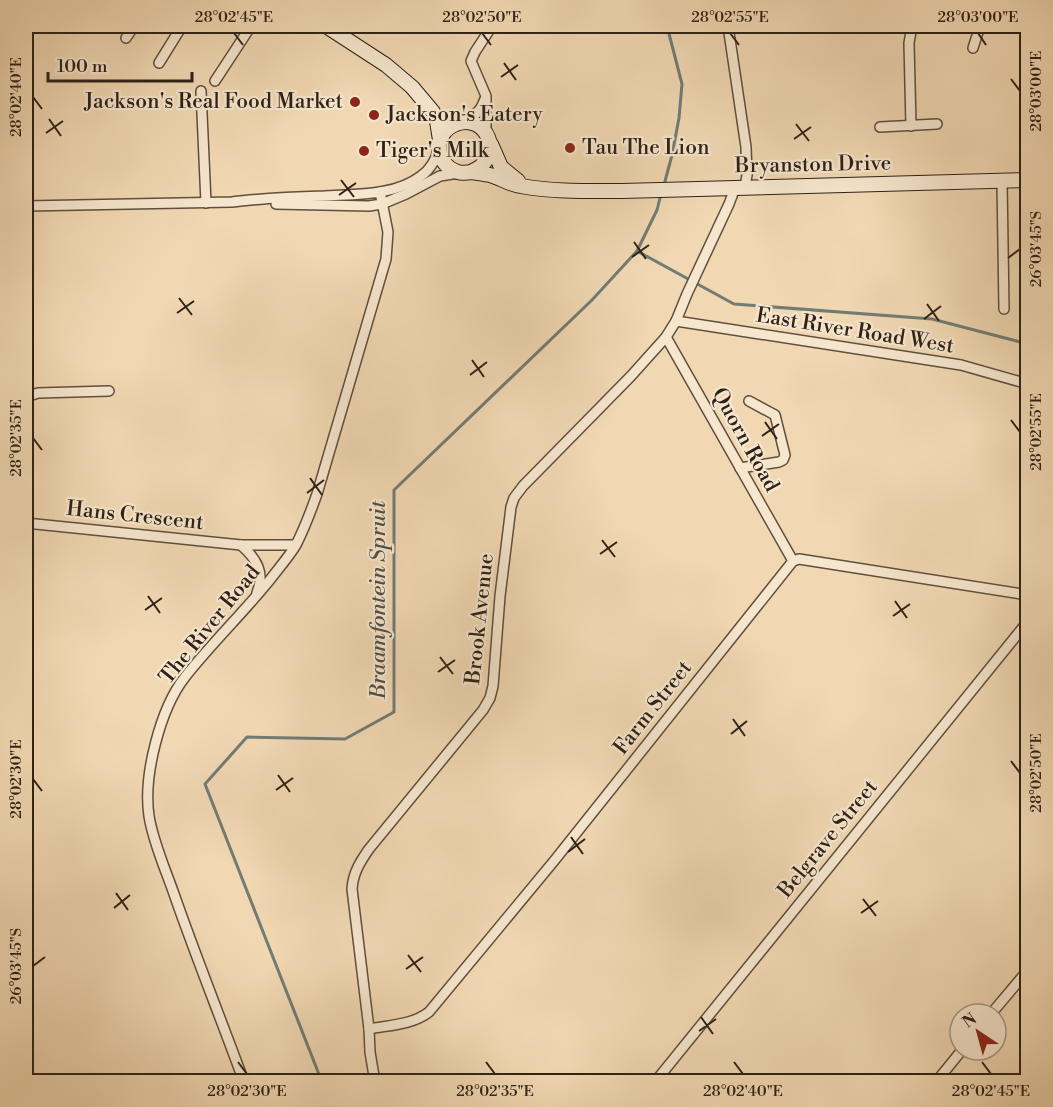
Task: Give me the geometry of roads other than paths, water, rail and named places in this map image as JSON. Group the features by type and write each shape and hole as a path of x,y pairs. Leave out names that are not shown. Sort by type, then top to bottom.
{"main road":[{"path":"326,26 386,65 412,87 433,112 437,121 441,158 452,170 465,172 479,169 489,157 488,137"},
{"path":"340,26 398,65 416,81 445,114 455,120 482,128 501,167 527,187"},
{"path":"440,145 449,128 466,122"},
{"name":"Bryanston Drive","path":"465,172 495,177 527,187 622,191 1028,180"}],"street":[{"path":"126,38 134,26"},
{"path":"159,63 182,26"},
{"path":"215,81 251,26"},
{"path":"488,137 486,96 471,61 492,26"},
{"name":"Brook Avenue","path":"375,1082 352,889 354,875 369,849 483,710 490,698 512,502 523,486 666,337 676,321 729,204 740,187 747,167 746,147 728,26"},
{"path":"911,126 909,43 912,26"},
{"path":"973,48 980,26"},
{"path":"201,91 206,203"},
{"path":"466,122 481,108 486,96"},
{"path":"880,127 937,124"},
{"path":"26,206 206,203 380,192 400,187 420,178 433,164 440,145"},
{"path":"249,201 271,204 369,206 382,204 406,194 433,178 465,172"},
{"path":"1002,181 1004,309"},
{"name":"The River Road","path":"244,1082 154,839 149,814 149,772 162,722 179,685 287,559 317,494 386,260 388,232 380,192"},
{"name":"East River Road West","path":"676,321 961,365 1028,384"},
{"name":"Quorn Road","path":"666,337 793,561"},
{"path":"26,397 38,393 109,391"},
{"path":"740,468 779,462 785,455 775,415 748,400"},
{"name":"Hans Crescent","path":"26,523 241,545 295,545"},
{"path":"241,545 253,557 261,577 255,598"},
{"path":"793,561 799,559 1028,595"},
{"name":"Farm Street","path":"369,1029 409,1022 429,1012 554,861 793,561"},
{"name":"Belgrave Street","path":"655,1082 1027,622"},
{"path":"1002,1002 1028,970"},
{"path":"936,1082 952,1062"}],"waterway":[{"name":"Braamfontein Spruit","path":"664,185 679,118 682,84 667,26"},
{"name":"Braamfontein Spruit","path":"322,1082 205,784 247,737 345,739 394,712 394,490 592,300 637,251 657,210 661,194"},
{"path":"637,251 734,304 932,319 1028,344"}],"place":[{"name":"Jackson's Real Food Market","path":"355,102"},
{"name":"Jackson's Eatery","path":"374,115"},
{"name":"Tau The Lion","path":"570,148"},
{"name":"Tiger's Milk","path":"364,151"}]}
